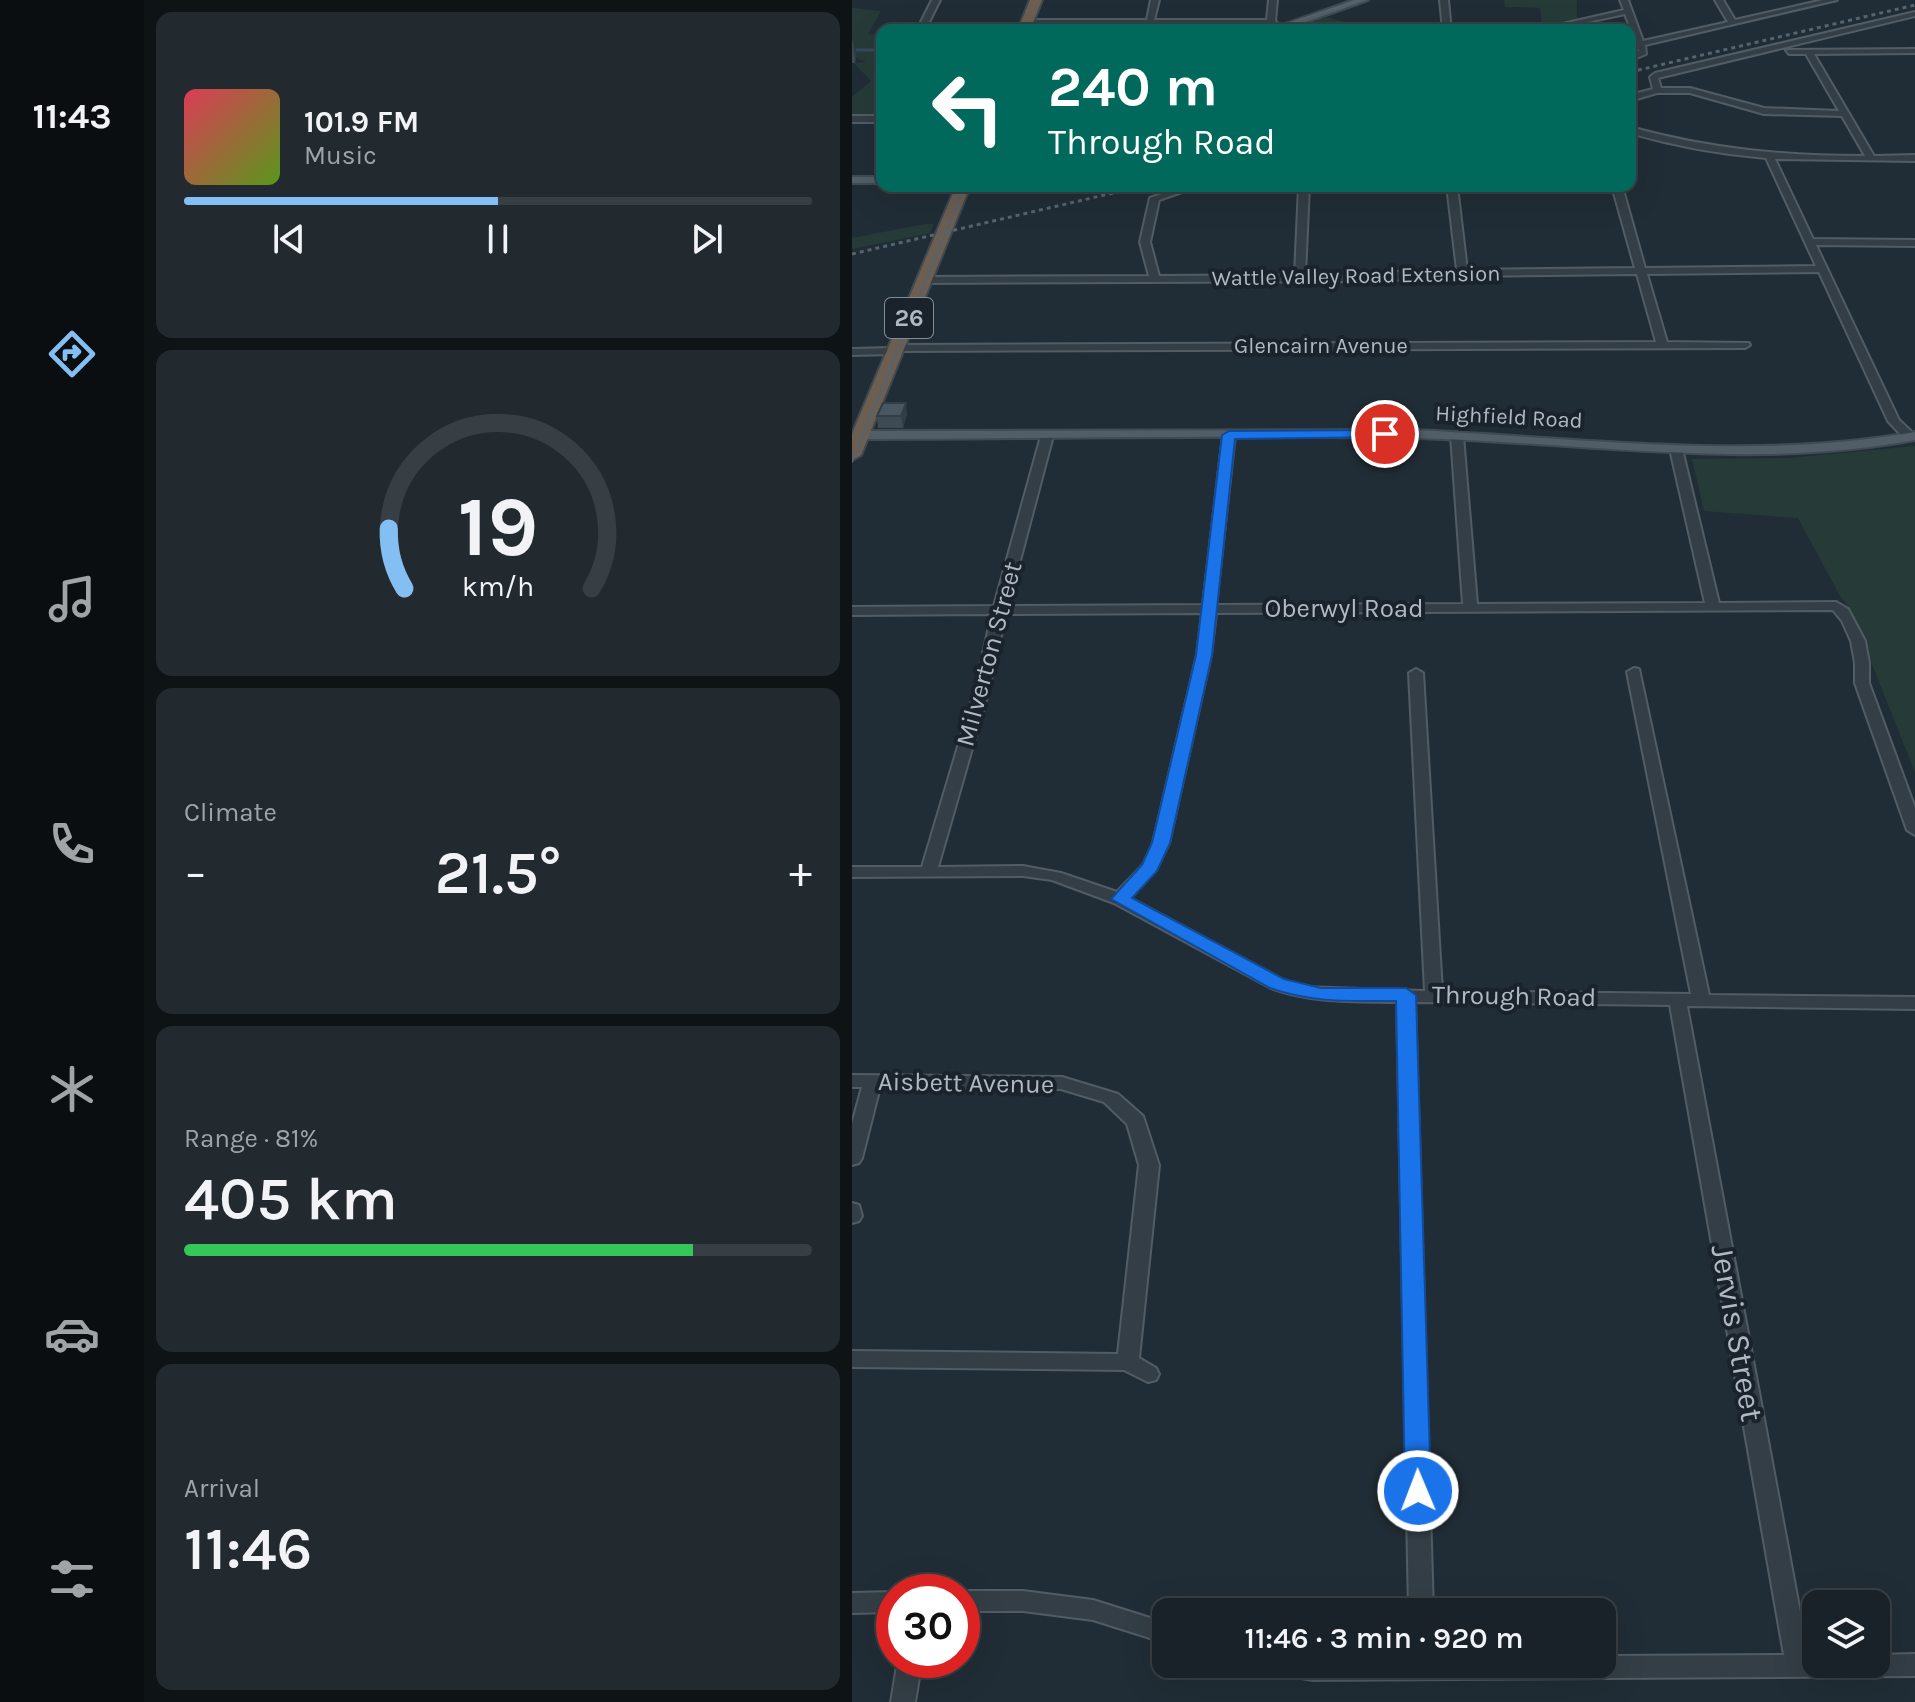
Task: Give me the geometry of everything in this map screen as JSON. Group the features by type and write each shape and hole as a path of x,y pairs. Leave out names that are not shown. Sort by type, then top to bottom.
{"highway":[{"path":"1027,24 1036,0"},
{"name":"26","path":"852,455 860,425 896,350 961,192"}],"main road":[{"path":"1282,24 1363,0"},
{"path":"852,180 876,180"},
{"name":"Highfield Road","path":"860,425 1047,436 1457,436 1676,449 1799,450 1912,436"}],"street":[{"path":"924,24 936,0"},
{"path":"1150,22 1155,0"},
{"path":"1273,0 1275,24"},
{"path":"1444,0 1446,24"},
{"path":"1624,0 1633,24"},
{"path":"1719,0 1733,23"},
{"path":"1640,43 1833,0"},
{"path":"1568,24 1628,11"},
{"path":"1657,90 1654,77 1658,75 1915,14"},
{"path":"1088,24 1212,24"},
{"path":"1636,32 1643,54 1636,57"},
{"path":"1776,48 1915,51"},
{"path":"1806,51 1871,158"},
{"path":"1636,96 1657,90 1690,91 1764,111 1846,114"},
{"path":"852,119 876,119"},
{"path":"1636,132 1677,143 1769,156 1915,158"},
{"path":"1769,156 1894,421 1912,436"},
{"path":"1155,279 1145,242 1155,198 1174,192"},
{"path":"1300,278 1304,192"},
{"path":"1453,192 1462,273"},
{"path":"1619,192 1662,345"},
{"path":"1810,243 1915,243"},
{"name":"Wattle Valley Road Extension","path":"925,280 1823,271"},
{"name":"Glencairn Avenue","path":"852,352 1745,345"},
{"path":"1120,899 1150,867 1161,843 1204,655 1229,435"},
{"name":"Milverton Street","path":"929,871 981,693 1047,436"},
{"path":"1457,436 1470,607"},
{"path":"1676,449 1713,606"},
{"name":"Oberwyl Road","path":"852,611 1836,606 1844,611 1864,660 1862,683 1915,830"},
{"path":"1634,672 1701,999"},
{"path":"1416,673 1434,995"},
{"name":"Through Road","path":"852,872 1023,871 1055,876 1120,899 1277,984 1299,992 1321,995 1915,1003"},
{"path":"1406,995 1421,1598"},
{"name":"Jervis Street","path":"1677,998 1798,1667"},
{"name":"Aisbett Avenue","path":"852,1081 1062,1083 1111,1098 1136,1121 1149,1165 1128,1362"},
{"path":"852,1158 873,1081"},
{"path":"852,1359 1128,1362 1148,1374"},
{"path":"980,1601 1023,1601 1093,1610 1152,1629"},
{"path":"852,1603 876,1602"},
{"path":"1616,1667 1915,1665"},
{"path":"903,1702 907,1678"}],"green space":[{"path":"1504,0 1577,0 1577,19 1542,24 1540,8 1505,7"},
{"path":"852,8 881,11 868,34 876,35 876,116 852,116 852,97 871,81 854,63 866,62 852,56"},
{"path":"1327,17 1352,24 1305,24"},
{"path":"934,224 930,233 852,249 852,238"},
{"path":"1915,446 1915,772 1850,609 1798,518 1704,511 1692,459 1789,458"}],"building":[{"path":"883,403 906,403 901,416 877,416"}],"waterway":[{"path":"857,50 876,50"}],"tram line":[{"path":"1287,24 1360,0"},
{"path":"852,462 963,192"}],"railway":[{"path":"1636,71 1915,5"},
{"path":"852,254 1117,192"}],"route":[{"path":"1385,434 1229,435 1204,655 1161,843 1150,867 1120,899 1277,984 1299,992 1406,995 1418,1491"}]}
